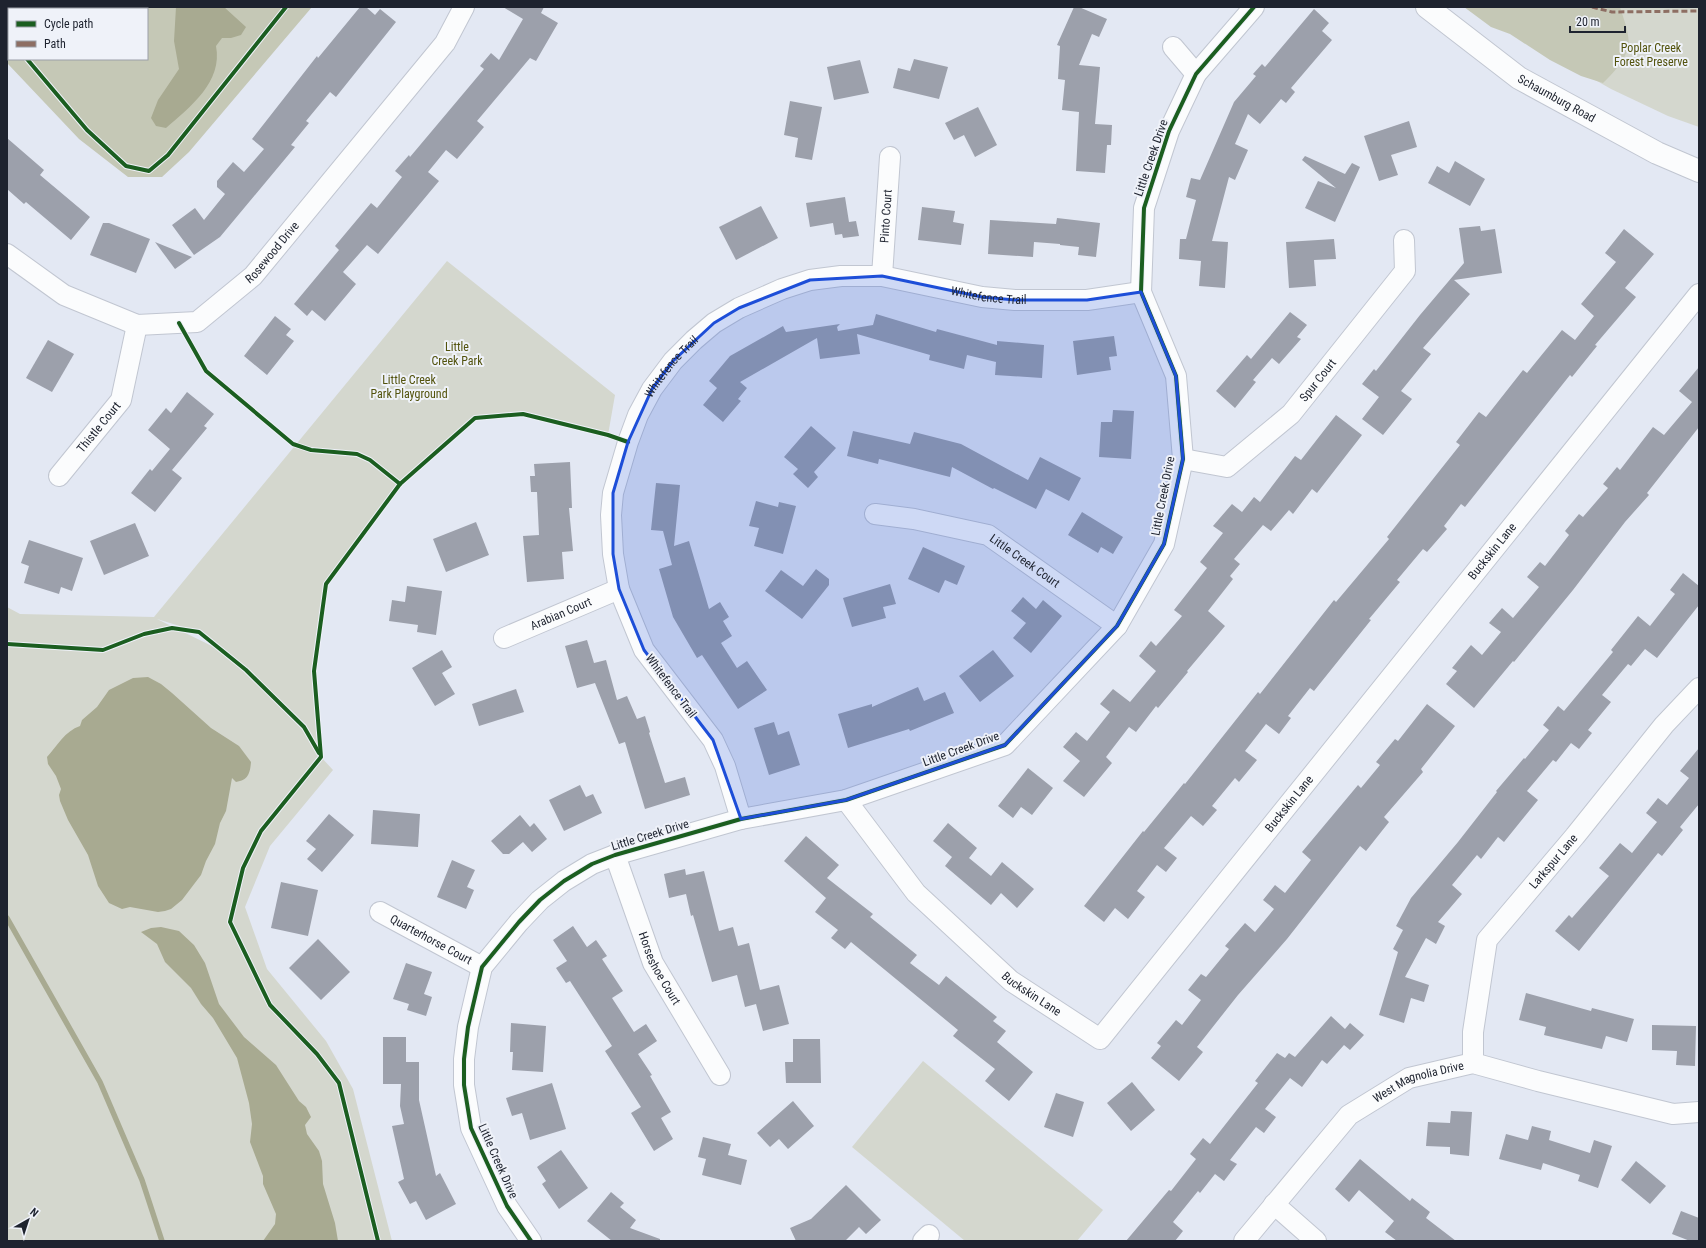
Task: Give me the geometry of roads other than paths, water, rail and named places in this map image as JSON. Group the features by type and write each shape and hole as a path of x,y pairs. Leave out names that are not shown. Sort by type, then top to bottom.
{"main road":[{"name":"Schaumburg Road","path":"1427,7 1519,78 1656,153 1699,171"}],"street":[{"name":"Rosewood Drive","path":"7,254 64,295 138,325 197,322 253,276 445,43 464,7"},
{"name":"Little Creek Drive","path":"531,1241 507,1206 471,1128 464,1086 464,1059 468,1027 482,967 519,922 540,900 564,881 592,864 615,855 741,819 846,800 1005,746 1116,626 1164,544 1183,459 1176,376 1141,292 1144,208 1169,131 1196,74 1254,7"},
{"path":"1173,47 1196,74"},
{"name":"Pinto Court","path":"882,276 890,157"},
{"name":"Spur Court","path":"1183,459 1227,466 1291,414 1404,271 1404,240"},
{"name":"Whitefence Trail","path":"741,819 725,766 713,740 644,650 619,589 614,554 611,515 613,492 638,415 652,389 673,361 694,340 714,324 739,308 782,289 810,280 841,276 882,276 982,297 1015,300 1087,300 1141,292"},
{"name":"Buckskin Lane","path":"846,800 916,893 1011,981 1100,1039 1699,294"},
{"name":"Thistle Court","path":"59,476 121,400 138,325"},
{"name":"Little Creek Court","path":"875,514 914,519 988,534 1116,626"},
{"name":"Arabian Court","path":"504,638 619,589"},
{"name":"Larkspur Lane","path":"1473,1063 1473,1032 1487,940 1575,836 1664,725 1699,688"},
{"name":"Horseshoe Court","path":"615,855 653,963 720,1075"},
{"name":"Quarterhorse Court","path":"380,912 482,967"},
{"name":"West Magnolia Drive","path":"1244,1241 1349,1115 1409,1078 1473,1063 1560,1087 1674,1114 1699,1112"},
{"path":"1274,1204 1316,1241"}],"waterway":[{"path":"7,918 100,1082 142,1180 162,1241"}],"park label":[{"name":"Poplar Creek Forest Preserve","path":"1651,55"},
{"name":"Little Creek Park","path":"457,354"},
{"name":"Little Creek Park Playground","path":"409,387"}]}
